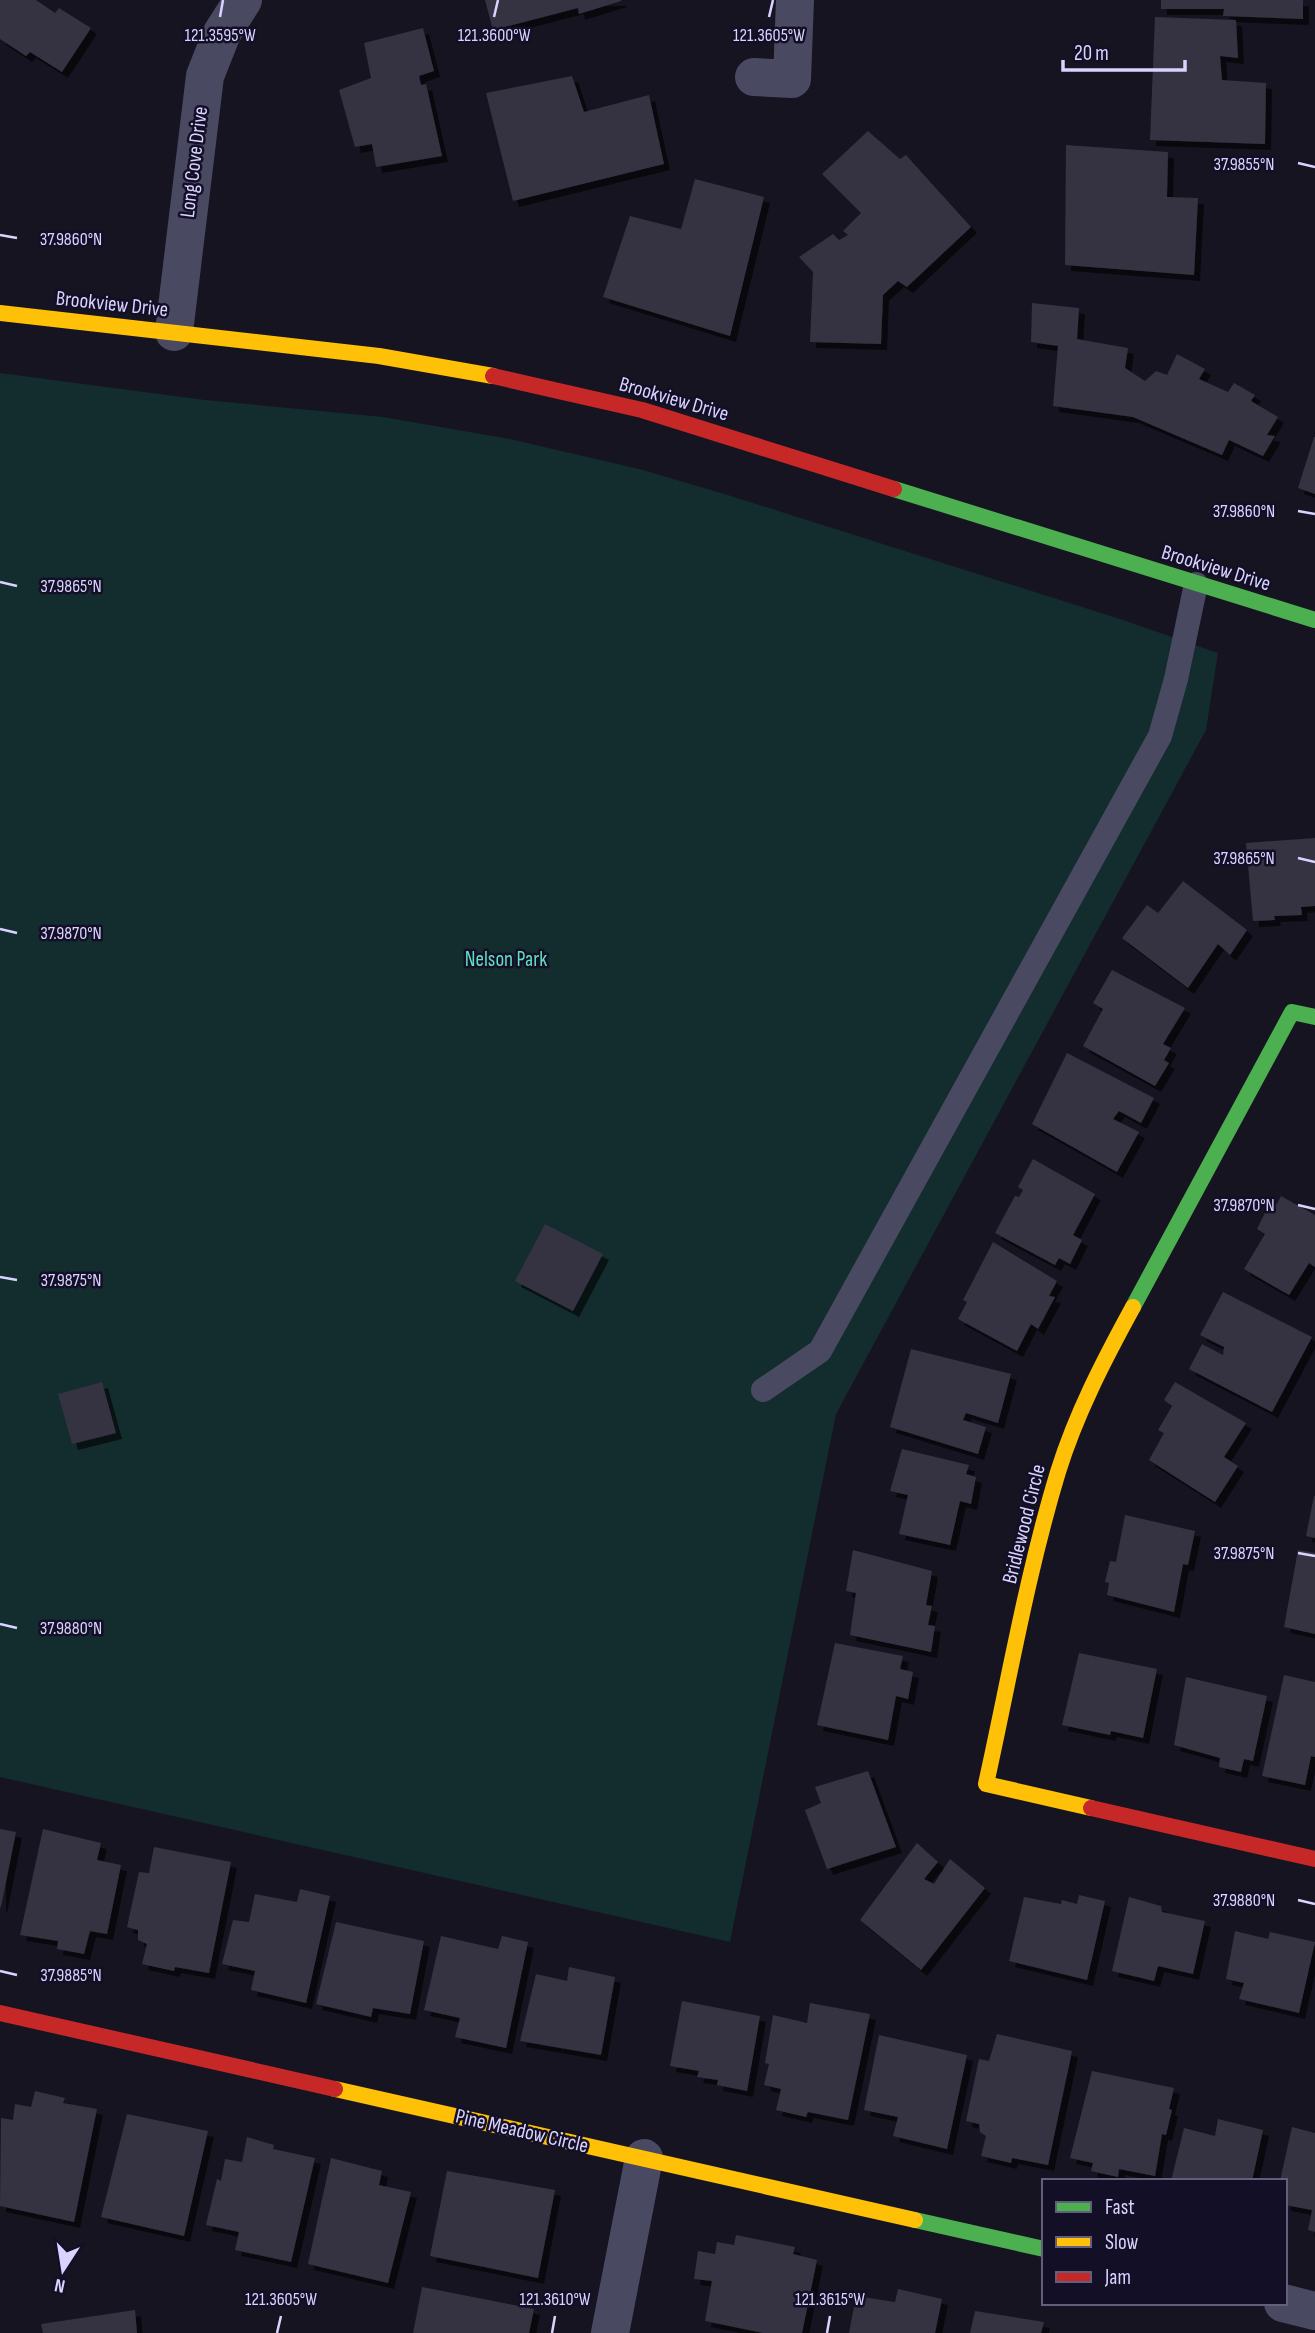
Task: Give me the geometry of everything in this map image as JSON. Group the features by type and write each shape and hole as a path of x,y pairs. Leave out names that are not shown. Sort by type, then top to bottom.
{"street":[{"name":"Long Cove Drive","path":"174,332 205,76 222,33 243,0"},
{"path":"754,77 792,79 795,0"},
{"name":"Brookview Drive","path":"0,313 379,356 519,380 642,410 1315,621"},
{"name":"Bridlewood Circle","path":"1315,1017 1292,1012 1093,1381 1059,1470 1040,1539 986,1784 1315,1859"},
{"name":"Pine Meadow Circle","path":"0,2012 1042,2249"},
{"path":"610,2333 644,2158"},
{"path":"1287,2304 1315,2311"}],"lane":[{"path":"763,1390 820,1351 1160,736 1176,679 1196,584"}],"green space":[{"name":"Nelson Park","path":"0,373 205,400 383,417 510,439 643,470 731,496 1120,619 1218,653 1206,730 836,1414 730,1942 0,1777"}],"building":[{"path":"0,0 36,0 55,13 59,8 91,28 62,72 30,52 26,56 0,39"},
{"path":"485,0 621,1 579,14 578,8 493,30"},
{"path":"1161,0 1303,0 1303,19 1223,16 1224,9 1161,9"},
{"path":"1155,17 1236,20 1238,58 1220,56 1222,80 1266,83 1265,144 1150,140"},
{"path":"423,28 434,71 419,76 421,85 426,84 442,156 376,167 372,144 355,147 339,90 371,78 364,43"},
{"path":"572,76 584,112 649,95 664,164 513,201 486,93"},
{"path":"868,131 900,159 906,155 971,227 907,287 898,281 883,295 881,344 810,342 813,272 799,257 833,234 839,240 848,235 843,231 861,213 822,174"},
{"path":"1066,145 1168,152 1167,197 1198,198 1194,275 1065,265"},
{"path":"695,179 764,197 730,336 603,297 630,216 681,229"},
{"path":"1032,303 1079,308 1077,339 1128,348 1125,368 1145,381 1156,371 1167,375 1177,354 1205,369 1199,379 1228,392 1234,383 1255,395 1251,401 1278,417 1267,435 1275,436 1263,456 1229,440 1222,455 1133,417 1053,406 1058,346 1031,342"},
{"path":"1315,437 1315,494 1298,488"},
{"path":"1315,838 1315,906 1301,907 1302,915 1274,916 1275,920 1253,921 1246,843"},
{"path":"1183,881 1247,930 1230,955 1218,944 1188,988 1122,938 1147,905 1158,913"},
{"path":"1112,970 1185,1008 1163,1044 1171,1048 1164,1060 1169,1063 1155,1086 1083,1046 1103,1009 1093,1003"},
{"path":"1067,1053 1154,1098 1141,1123 1119,1111 1113,1119 1139,1132 1117,1172 1032,1124"},
{"path":"1033,1159 1095,1194 1073,1235 1082,1240 1070,1264 1059,1258 1055,1265 995,1233 1015,1196 1019,1197 1023,1190 1018,1187"},
{"path":"1281,1196 1315,1215 1315,1267 1309,1263 1289,1295 1244,1269 1265,1234 1257,1229 1271,1201 1277,1204"},
{"path":"545,1224 603,1254 573,1311 515,1281"},
{"path":"993,1242 1057,1281 1049,1296 1055,1297 1038,1329 1031,1324 1017,1351 958,1319 967,1302 963,1300"},
{"path":"1223,1292 1312,1337 1272,1412 1189,1369 1202,1344 1223,1355 1224,1347 1200,1335"},
{"path":"911,1349 1011,1374 998,1423 966,1413 963,1420 986,1427 978,1454 890,1427"},
{"path":"102,1382 116,1433 72,1444 58,1394"},
{"path":"1175,1382 1246,1423 1224,1457 1238,1466 1215,1502 1149,1460 1164,1433 1158,1430 1172,1406 1164,1400"},
{"path":"902,1449 969,1465 966,1474 976,1477 971,1504 960,1501 950,1545 899,1534 908,1495 890,1491"},
{"path":"1315,1496 1315,1538 1306,1536"},
{"path":"1125,1515 1195,1531 1188,1565 1183,1564 1174,1612 1107,1595 1109,1583 1105,1582 1110,1561 1116,1562"},
{"path":"853,1550 932,1571 926,1605 932,1606 928,1625 935,1626 931,1652 850,1635 856,1593 846,1591"},
{"path":"1298,1550 1315,1553 1315,1634 1284,1627"},
{"path":"835,1643 903,1656 900,1669 913,1672 908,1699 896,1696 888,1740 817,1725"},
{"path":"1079,1653 1157,1669 1143,1738 1111,1731 1110,1735 1062,1725"},
{"path":"1284,1675 1315,1682 1315,1757 1311,1756 1305,1785 1262,1776"},
{"path":"1186,1677 1267,1696 1253,1761 1244,1759 1241,1772 1219,1767 1220,1758 1174,1745"},
{"path":"868,1771 896,1847 827,1869 805,1810 821,1803 815,1787"},
{"path":"0,1829 16,1832 1,1907 0,1907"},
{"path":"43,1829 101,1843 97,1860 121,1865 107,1934 90,1931 84,1954 57,1949 58,1941 20,1935"},
{"path":"917,1843 938,1862 924,1879 934,1884 950,1859 985,1888 921,1970 860,1920"},
{"path":"154,1847 231,1862 209,1973 175,1967 174,1971 142,1964 147,1944 138,1940 138,1930 127,1927 139,1872 149,1873"},
{"path":"300,1889 330,1896 306,2003 251,1990 255,1971 222,1964 233,1920 249,1922 255,1894 297,1902"},
{"path":"1079,1895 1105,1901 1087,1980 1009,1961 1024,1897 1077,1904"},
{"path":"1129,1897 1161,1906 1162,1912 1205,1921 1193,1974 1158,1966 1154,1981 1112,1971"},
{"path":"336,1922 424,1941 410,2014 373,2008 371,2017 316,2004"},
{"path":"1235,1931 1268,1939 1270,1932 1315,1942 1299,2013 1239,1999 1244,1983 1226,1979"},
{"path":"441,1936 498,1949 502,1936 528,1942 506,2048 455,2037 460,2018 424,2010"},
{"path":"569,1967 615,1977 601,2055 520,2041 536,1974 567,1981"},
{"path":"682,2001 760,2016 747,2091 717,2085 718,2080 697,2077 699,2071 670,2066"},
{"path":"810,2003 870,2014 848,2120 808,2112 806,2117 776,2110 781,2089 764,2085 769,2064 765,2063 773,2015 807,2023"},
{"path":"997,2034 1072,2051 1048,2165 1012,2158 1011,2163 981,2156 986,2136 980,2132 979,2124 966,2121 979,2059 989,2061"},
{"path":"879,2035 967,2055 947,2149 893,2136 898,2117 864,2110"},
{"path":"1092,2071 1174,2088 1169,2109 1172,2110 1166,2135 1162,2134 1155,2176 1119,2169 1118,2177 1091,2171 1093,2163 1070,2158"},
{"path":"35,2091 65,2098 63,2103 97,2109 74,2222 0,2206 1,2118 13,2120 15,2104 31,2107"},
{"path":"127,2114 208,2131 184,2236 101,2217"},
{"path":"1218,2119 1263,2130 1252,2179 1171,2179 1184,2128 1215,2136"},
{"path":"1292,2127 1315,2133 1315,2232 1308,2230 1312,2210 1287,2205 1287,2179 1280,2179"},
{"path":"247,2137 274,2145 273,2149 315,2158 291,2262 235,2250 239,2232 206,2225 217,2179 221,2181 225,2159 242,2162"},
{"path":"331,2158 382,2171 379,2185 411,2192 388,2283 308,2264"},
{"path":"447,2171 555,2190 538,2278 430,2256"},
{"path":"736,2235 795,2247 793,2254 817,2260 802,2333 763,2333 705,2321 712,2281 694,2279 698,2251 715,2254 717,2242 734,2245"},
{"path":"422,2287 534,2309 529,2333 413,2333"},
{"path":"898,2289 942,2299 935,2333 849,2333 856,2296 895,2302"},
{"path":"135,2310 137,2333 43,2333 41,2324"},
{"path":"975,2311 1044,2322 1041,2333 970,2333"}],"traffic: fast":[{"path":"894,489 1315,620"},
{"path":"1133,1307 1292,1012 1315,1017"},
{"path":"915,2220 1042,2249"}],"traffic: slow":[{"path":"0,313 379,356 493,376"},
{"path":"1091,1808 986,1784 1028,1588 1058,1472 1091,1388 1133,1307"},
{"path":"335,2089 915,2220"}],"traffic: jam":[{"path":"493,376 642,410 894,489"},
{"path":"1091,1808 1315,1859"},
{"path":"0,2013 335,2089"}]}
